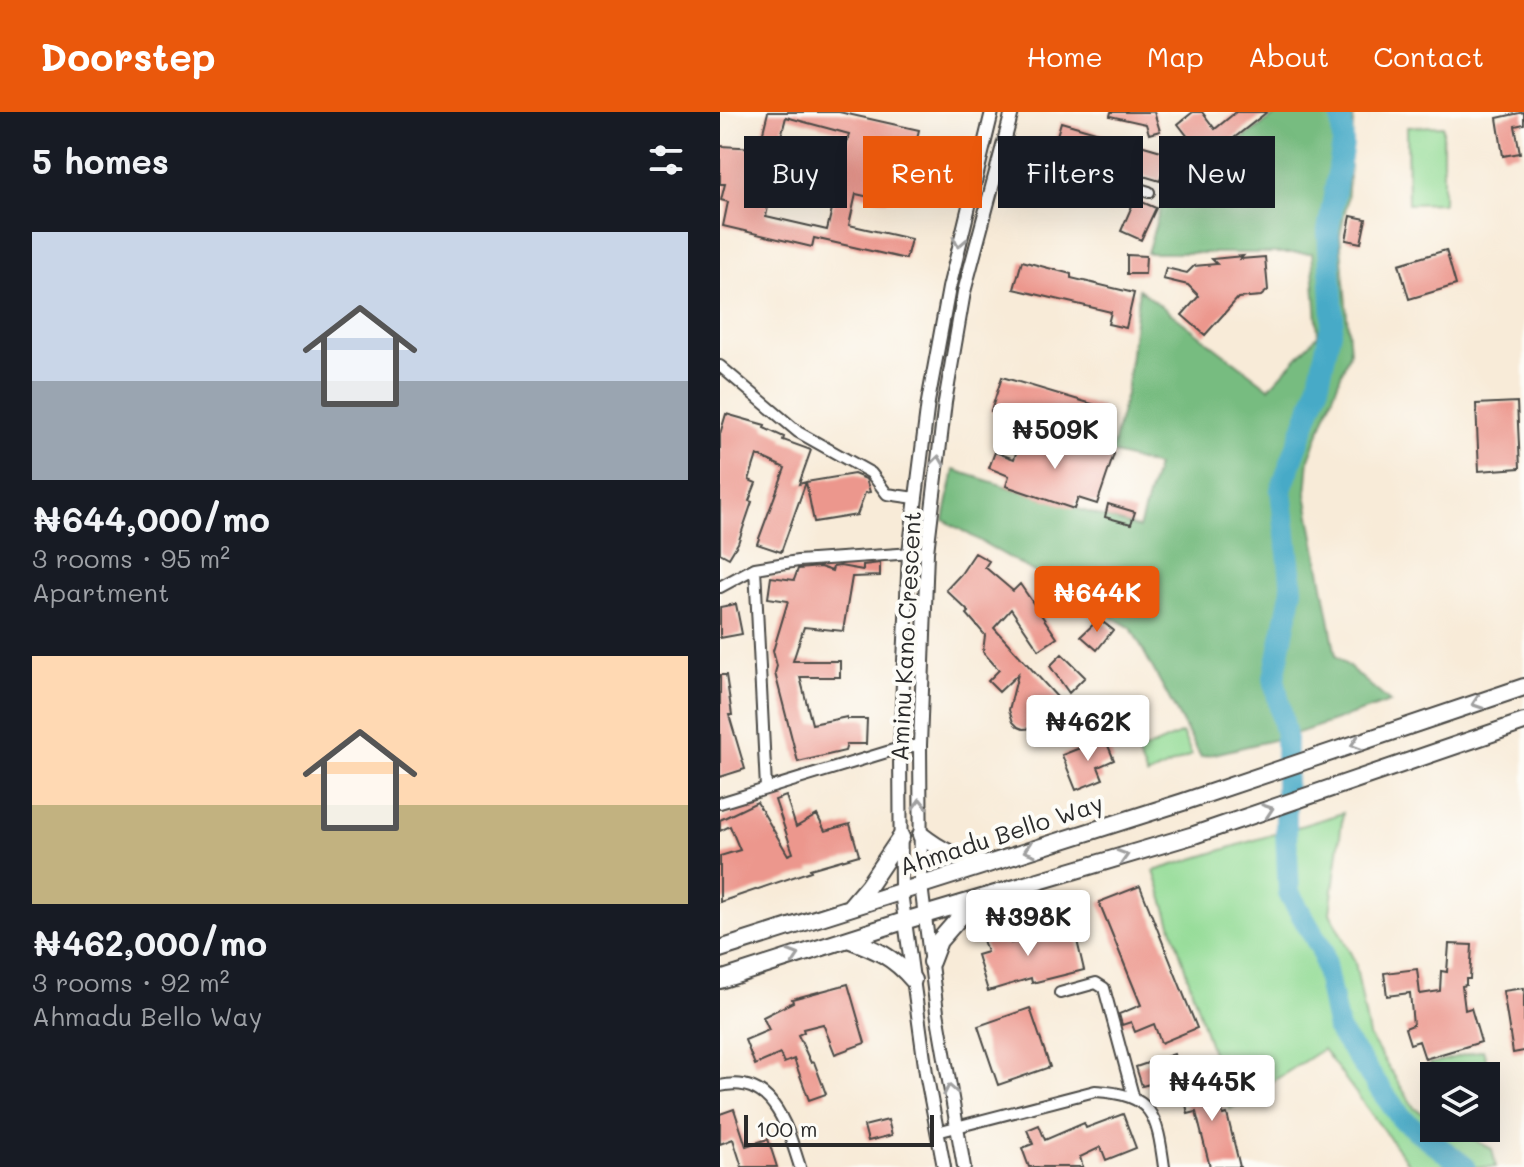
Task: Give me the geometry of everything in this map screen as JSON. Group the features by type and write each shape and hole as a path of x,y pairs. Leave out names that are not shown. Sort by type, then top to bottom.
{"main road":[{"name":"Ahmadu Bello Way","path":"720,949 1183,802 1524,687"},
{"path":"720,980 904,921 1194,835 1524,722"},
{"path":"921,835 937,848 963,860 984,865"},
{"path":"849,908 901,837"},
{"path":"931,962 939,941 973,901"},
{"path":"848,939 881,951 900,963 913,980"}],"street":[{"name":"Aminu Kano Crescent","path":"944,1167 904,921 900,748 909,553 915,498 949,288 992,112"},
{"name":"Aminu Kano Crescent","path":"1005,136 1012,112"},
{"name":"Aminu Kano Crescent","path":"964,1167 921,885 920,745 927,552 945,402 964,292 998,162"},
{"path":"1143,190 1149,192"},
{"path":"720,366 798,432 871,473 887,494 915,498"},
{"path":"720,587 755,568 798,561 927,552"},
{"path":"755,568 766,788"},
{"path":"720,803 900,748 920,745"},
{"path":"1060,993 1096,983 1104,988 1134,1099"},
{"path":"720,1086 737,1082 757,1087 775,1106 789,1132 800,1167"},
{"path":"937,1132 1095,1091 1121,1092 1143,1104 1158,1124 1164,1167"}],"green space":[{"path":"1280,112 1354,112 1347,201 1340,235 1350,351 1309,459 1306,494 1336,656 1390,702 1286,737 1201,757 1131,628 944,520 954,470 1139,528 1157,466 1111,453 1126,394 1139,289 1269,388 1318,335 1312,253 1147,253 1160,208 1275,208 1275,136 1246,136"},
{"path":"1443,126 1443,203 1408,204 1407,127"},
{"path":"1182,733 1192,755 1147,776 1137,753"},
{"path":"1343,813 1330,913 1355,962 1369,1036 1415,1109 1420,1112 1420,1142 1478,1142 1492,1149 1496,1167 1411,1167 1323,1049 1230,1109 1154,871"},
{"path":"1483,1050 1486,1062 1438,1062"}],"building":[{"path":"768,112 839,112 919,130 918,136 863,136 863,196 856,194 849,225 911,239 906,259 814,238 812,247 723,226 728,202 721,200 725,184 720,184 720,146 744,147 744,208 768,208 766,216 827,230 832,208 847,208 849,134 786,117 781,136 762,136"},
{"path":"1111,112 1154,112 1160,131 1149,134 1146,124 1110,116"},
{"path":"1193,112 1202,112 1215,129 1236,112 1267,112 1236,136 1187,136 1178,124"},
{"path":"1524,112 1524,124 1515,126 1520,153 1503,156 1497,118"},
{"path":"1061,122 1109,136 1057,136"},
{"path":"1143,146 1159,150 1159,181 1143,176"},
{"path":"1143,202 1156,208 1141,240 1121,231 1131,208 1143,208"},
{"path":"1351,216 1366,219 1361,243 1346,240"},
{"path":"1446,250 1456,285 1409,299 1399,264"},
{"path":"1127,255 1146,256 1145,274 1127,274"},
{"path":"1243,256 1240,259 1265,257 1268,290 1261,296 1238,298 1205,335 1182,315 1199,296 1188,285 1163,279 1166,268 1187,273 1194,266 1217,264 1212,259"},
{"path":"1022,261 1071,274 1071,278 1134,293 1126,328 1108,324 1111,312 1014,289"},
{"path":"1002,377 1102,407 1094,430 1038,411 1037,414 1023,409 1020,420 991,411"},
{"path":"1517,402 1520,468 1479,471 1476,404"},
{"path":"726,414 765,425 764,428 784,437 783,440 811,450 799,484 806,482 781,552 757,544 785,468 757,455 749,480 756,483 749,501 752,502 738,543 729,558 720,553 720,434"},
{"path":"1023,433 1087,454 1089,446 1114,454 1097,504 1078,498 1074,509 1006,486 1009,476 989,468 995,452 1014,459"},
{"path":"854,474 866,479 870,492 865,493 857,515 814,522 806,482"},
{"path":"1108,504 1135,512 1131,524 1105,517"},
{"path":"975,553 989,561 985,567 1013,591 1020,584 1057,638 1039,650 1011,609 994,628 1078,720 1067,731 1049,714 1036,728 1018,727 1009,710 1018,674 999,692 988,681 999,670 983,652 985,635 967,614 969,612 946,590"},
{"path":"880,563 880,576 852,577 843,631 804,627 793,661 840,661 840,677 800,677 812,724 847,717 867,719 866,744 847,744 845,751 798,762 775,673 777,666 773,651 788,601 768,598 771,577 794,580 798,569 820,567 832,571 833,567 840,566 863,570 863,565"},
{"path":"736,604 742,634 720,638 720,607"},
{"path":"1099,619 1113,630 1097,650 1081,636"},
{"path":"1062,654 1085,677 1069,693 1050,666"},
{"path":"720,675 726,675 732,715 729,715 745,769 720,777"},
{"path":"1105,738 1114,760 1098,767 1103,779 1076,790 1062,755"},
{"path":"786,796 796,827 817,815 825,831 850,824 859,855 810,869 720,902 720,856 740,850 730,826 720,831 720,820 757,802 788,855 793,853 775,800"},
{"path":"1140,886 1197,1028 1161,1043 1154,1024 1135,1032 1131,1022 1122,1025 1119,1014 1141,1005 1099,902"},
{"path":"1005,926 1011,943 1074,928 1084,970 1032,983 1031,978 988,991 977,955 987,952 981,934"},
{"path":"1449,944 1472,945 1470,979 1466,979 1466,985 1462,986 1465,1010 1471,1008 1481,1042 1425,1059 1419,1041 1410,1044 1405,1028 1413,1025 1410,993 1387,996 1384,973 1417,969 1420,994 1440,991 1441,971 1447,972"},
{"path":"848,984 865,1043 835,1054 823,1024 803,1029 804,1032 798,1035 811,1063 814,1062 826,1094 809,1100 794,1059 784,1063 780,1054 755,1065 745,1040 769,1030 763,1017 793,1002 792,999"},
{"path":"1524,988 1524,1051 1513,1053 1503,991"},
{"path":"1030,1008 1050,1067 998,1085 978,1026"},
{"path":"1174,1054 1181,1076 1142,1086 1136,1067"},
{"path":"1214,1078 1240,1167 1210,1167 1196,1112 1188,1114 1182,1085"},
{"path":"734,1109 746,1146 768,1139 777,1167 742,1167 733,1139 720,1144 720,1114"},
{"path":"1123,1114 1136,1148 1106,1160 1101,1147 1080,1157 1083,1167 1029,1167 1022,1148 1033,1144 1027,1130 1039,1125 1045,1140 1084,1123 1086,1128"},
{"path":"888,1120 892,1135 868,1141 864,1126"}],"waterway":[{"path":"1341,112 1343,144 1328,231 1333,318 1317,391 1281,490 1292,589 1274,678 1286,737 1289,893 1322,950 1338,1030 1402,1119 1465,1167"}]}
